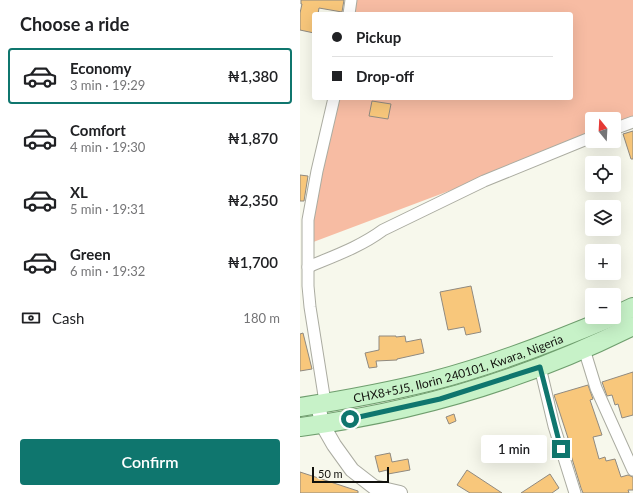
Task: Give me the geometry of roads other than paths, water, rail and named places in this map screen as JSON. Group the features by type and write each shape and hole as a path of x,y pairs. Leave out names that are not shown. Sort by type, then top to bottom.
{"main road":[{"name":"CHX8+5J5, Ilorin 240101, Kwara, Nigeria","path":"621,313 633,307"},
{"name":"CHX8+5J5, Ilorin 240101, Kwara, Nigeria","path":"300,407 431,381 494,363 558,340 596,324"},
{"name":"CHX8+5J5, Ilorin 240101, Kwara, Nigeria","path":"300,427 364,417 440,399 540,367 584,349 633,326"}],"street":[{"path":"349,12 351,0"},
{"path":"334,100 317,171 308,220 310,307 322,403 322,424 334,445 352,470 374,487 400,493"},
{"path":"621,126 633,122"},
{"path":"308,267 355,248 370,240 383,230 484,181 585,140"},
{"path":"584,349 596,388 633,470"},
{"path":"540,367 554,426 576,493"}]}
